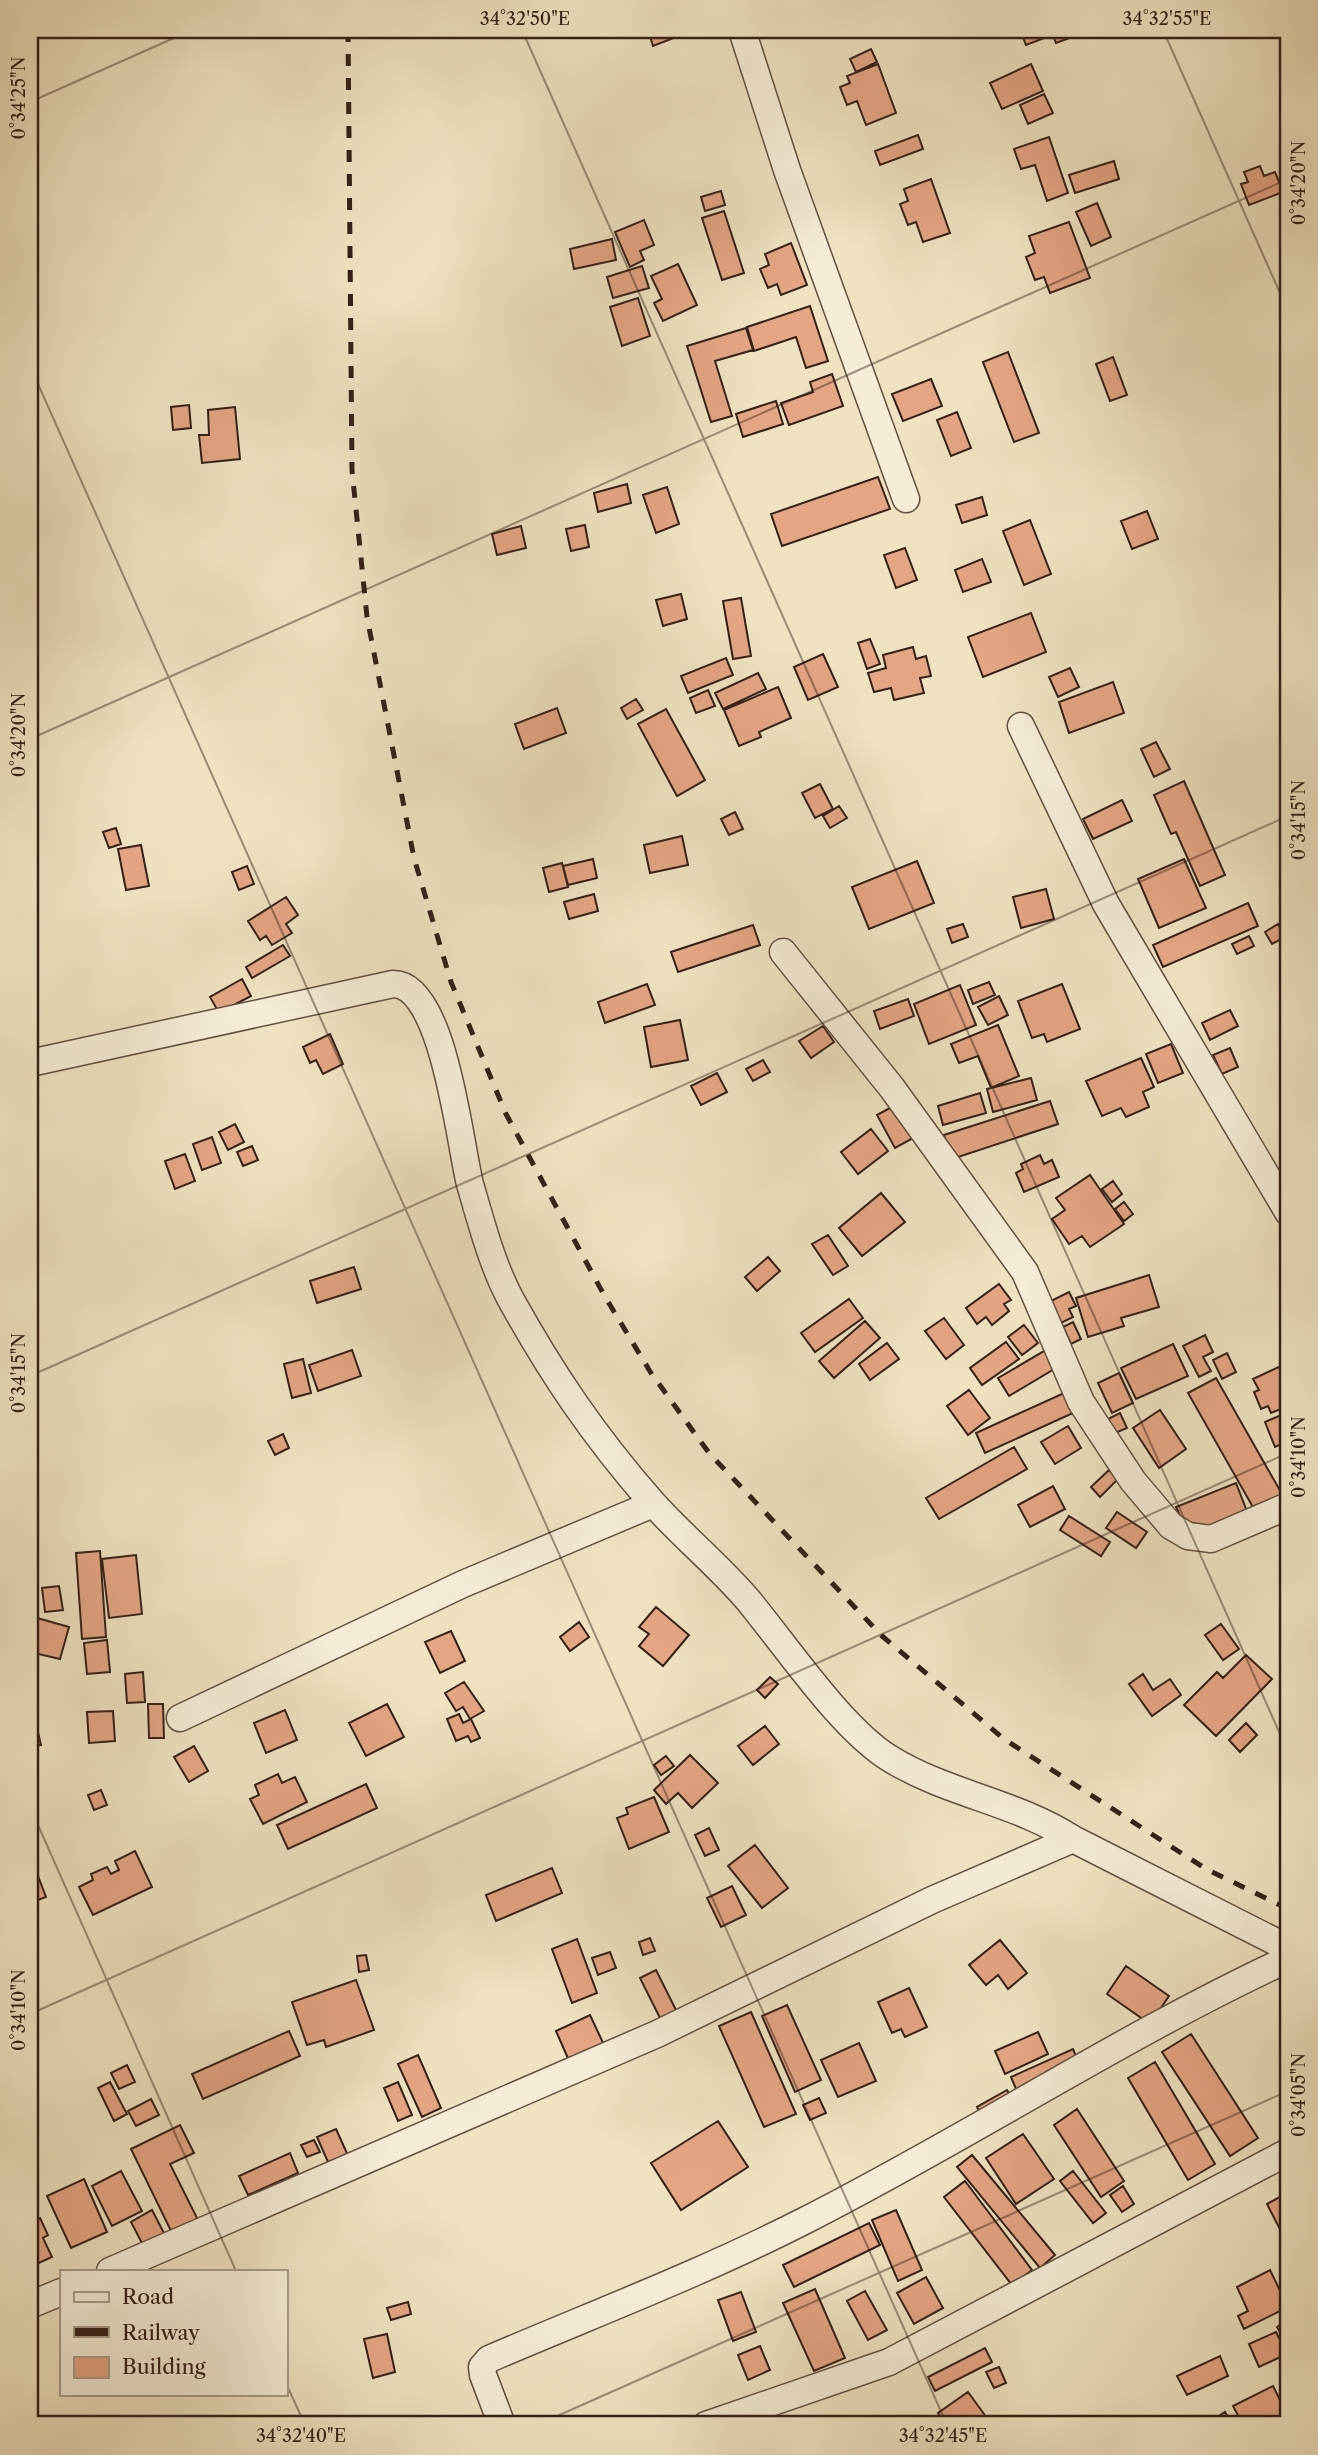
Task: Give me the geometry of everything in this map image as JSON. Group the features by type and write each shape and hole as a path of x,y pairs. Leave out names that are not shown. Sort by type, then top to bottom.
{"street":[{"path":"742,30 787,170 906,499"},
{"path":"1021,726 1106,904 1288,1212"},
{"path":"783,952 892,1088 1025,1272 1082,1402 1133,1481 1171,1526 1188,1536 1211,1539 1288,1506"},
{"path":"30,1063 393,984 408,988 422,1002 447,1069 470,1184 502,1282 576,1410 653,1504 745,1597 864,1740 890,1759 944,1786 1043,1820 1073,1839 1288,1948"},
{"path":"180,1718 463,1584 653,1504"},
{"path":"112,2270 657,2034 932,1900 1073,1839"},
{"path":"502,2425 483,2375 482,2367 489,2360 802,2222 936,2152 1069,2074 1288,1959"},
{"path":"706,2425 889,2362 1288,2152"},
{"path":"30,2305 60,2292"}],"building":[{"path":"648,30 676,30 679,36 653,46"},
{"path":"1020,30 1044,30 1047,37 1026,45"},
{"path":"1051,30 1091,30 1056,43"},
{"path":"871,49 877,62 856,72 850,59"},
{"path":"878,64 896,113 866,125 857,101 847,105 840,87 850,83 847,76"},
{"path":"1031,64 1043,91 1002,109 990,83"},
{"path":"1044,94 1053,113 1028,124 1020,105"},
{"path":"918,135 923,149 880,165 875,151"},
{"path":"1049,137 1068,193 1047,201 1035,165 1021,169 1014,149"},
{"path":"1114,161 1119,179 1075,193 1069,175"},
{"path":"1260,166 1264,176 1275,172 1283,192 1249,205 1241,184 1248,182 1244,172"},
{"path":"931,179 950,233 923,242 916,222 908,225 900,204 908,201 904,189"},
{"path":"721,191 725,205 705,211 701,197"},
{"path":"1097,203 1111,237 1091,246 1076,212"},
{"path":"724,211 744,273 722,280 702,218"},
{"path":"644,220 654,245 640,251 644,260 630,267 615,232"},
{"path":"1069,222 1090,278 1050,293 1044,277 1035,280 1026,257 1035,253 1029,236"},
{"path":"612,239 616,260 574,269 570,249"},
{"path":"791,243 807,285 781,295 777,284 768,288 760,269 769,265 765,254"},
{"path":"678,264 697,305 663,321 654,303 662,299 651,276"},
{"path":"642,266 649,288 613,298 607,277"},
{"path":"638,298 650,336 622,346 610,307"},
{"path":"810,306 828,361 806,368 796,337 754,351 747,327"},
{"path":"746,328 753,350 715,361 732,416 711,422 687,346"},
{"path":"1008,352 1039,433 1014,442 983,362"},
{"path":"1113,357 1127,395 1110,401 1096,364"},
{"path":"832,374 843,406 789,425 781,403 813,392 810,382"},
{"path":"931,379 942,406 903,421 892,394"},
{"path":"776,401 783,424 743,437 736,414"},
{"path":"189,405 191,428 173,430 171,407"},
{"path":"235,407 240,459 202,463 199,435 209,435 208,410"},
{"path":"957,412 971,448 951,456 937,420"},
{"path":"878,477 890,509 782,546 771,514"},
{"path":"627,484 631,503 598,512 594,493"},
{"path":"667,487 679,524 656,533 643,495"},
{"path":"982,497 987,515 962,523 956,505"},
{"path":"1147,511 1158,539 1132,549 1121,521"},
{"path":"1030,520 1051,574 1024,585 1003,531"},
{"path":"585,525 589,547 571,551 566,529"},
{"path":"521,526 526,548 497,555 492,534"},
{"path":"905,548 917,580 896,588 884,555"},
{"path":"982,559 991,582 963,592 955,570"},
{"path":"681,594 687,619 663,626 656,600"},
{"path":"741,598 751,656 733,659 723,601"},
{"path":"1031,613 1046,652 983,677 968,637"},
{"path":"870,639 880,664 867,669 858,643"},
{"path":"913,647 916,659 926,656 931,676 920,678 924,693 894,700 891,688 874,692 868,673 886,668 883,655"},
{"path":"823,654 838,687 808,700 794,667"},
{"path":"726,658 733,675 688,693 681,676"},
{"path":"1070,668 1079,687 1058,697 1049,677"},
{"path":"758,673 766,689 723,709 715,693"},
{"path":"1113,682 1124,713 1069,733 1059,702"},
{"path":"778,687 791,718 759,732 761,737 739,746 724,710"},
{"path":"708,690 715,706 696,713 690,698"},
{"path":"636,699 643,710 627,719 621,708"},
{"path":"557,708 566,733 524,749 515,724"},
{"path":"666,709 705,780 677,796 638,724"},
{"path":"1156,742 1170,769 1154,777 1141,749"},
{"path":"1184,781 1225,875 1200,886 1176,832 1171,834 1154,795"},
{"path":"820,784 833,809 815,818 802,793"},
{"path":"1122,800 1132,821 1093,839 1083,819"},
{"path":"839,806 847,818 830,828 823,816"},
{"path":"735,812 743,829 729,835 721,819"},
{"path":"116,828 121,844 109,848 103,832"},
{"path":"682,836 688,865 650,873 644,845"},
{"path":"141,845 149,886 126,890 118,849"},
{"path":"593,859 597,878 568,885 563,866"},
{"path":"1184,859 1206,908 1159,928 1138,879"},
{"path":"917,861 934,903 869,929 852,887"},
{"path":"562,863 568,887 549,892 543,868"},
{"path":"247,866 254,884 239,890 232,872"},
{"path":"1046,889 1054,919 1021,928 1013,897"},
{"path":"594,894 598,911 569,919 564,902"},
{"path":"286,897 298,915 286,924 292,933 272,945 266,936 260,940 248,921"},
{"path":"1248,903 1258,926 1163,967 1153,945"},
{"path":"963,924 968,937 952,943 947,929"},
{"path":"1278,924 1285,937 1272,944 1265,932"},
{"path":"753,925 760,945 678,972 671,952"},
{"path":"1249,936 1254,946 1237,954 1232,944"},
{"path":"283,945 290,956 252,978 246,967"},
{"path":"242,979 251,996 219,1013 210,997"},
{"path":"989,982 995,995 973,1004 968,990"},
{"path":"647,984 655,1005 605,1023 598,1002"},
{"path":"1062,984 1080,1029 1047,1042 1044,1034 1032,1038 1018,1001"},
{"path":"960,985 976,1025 929,1044 914,1004"},
{"path":"999,996 1008,1015 988,1025 978,1007"},
{"path":"908,999 914,1016 880,1029 874,1011"},
{"path":"1230,1010 1238,1026 1210,1040 1202,1023"},
{"path":"680,1020 688,1060 651,1067 644,1027"},
{"path":"998,1025 1019,1076 991,1088 978,1056 959,1063 951,1044"},
{"path":"823,1026 834,1042 811,1058 799,1041"},
{"path":"330,1034 343,1064 323,1074 316,1060 310,1063 303,1047"},
{"path":"1171,1044 1183,1073 1158,1083 1146,1054"},
{"path":"1230,1048 1238,1067 1222,1074 1213,1055"},
{"path":"1141,1058 1154,1087 1143,1092 1149,1107 1126,1117 1121,1108 1102,1116 1086,1081"},
{"path":"763,1060 770,1072 753,1081 746,1069"},
{"path":"717,1073 727,1092 701,1105 691,1086"},
{"path":"1031,1078 1037,1100 993,1112 987,1089"},
{"path":"980,1093 986,1113 943,1125 938,1106"},
{"path":"1050,1101 1058,1124 952,1159 944,1135"},
{"path":"897,1104 915,1137 895,1148 877,1115"},
{"path":"235,1124 244,1142 228,1150 219,1132"},
{"path":"871,1129 888,1151 858,1174 841,1152"},
{"path":"212,1137 221,1163 202,1170 193,1144"},
{"path":"252,1146 258,1160 243,1166 237,1152"},
{"path":"185,1154 195,1181 175,1189 165,1161"},
{"path":"1040,1155 1044,1164 1052,1160 1059,1177 1024,1192 1016,1173 1023,1169 1021,1164"},
{"path":"1090,1175 1124,1224 1090,1247 1082,1236 1069,1244 1052,1219 1065,1210 1056,1198"},
{"path":"1113,1181 1122,1194 1112,1202 1102,1189"},
{"path":"881,1193 905,1222 862,1256 839,1228"},
{"path":"1124,1202 1133,1214 1124,1221 1115,1209"},
{"path":"828,1235 848,1266 833,1275 812,1244"},
{"path":"768,1257 780,1271 757,1291 745,1277"},
{"path":"354,1267 361,1289 317,1303 310,1281"},
{"path":"1149,1275 1159,1307 1121,1318 1124,1326 1088,1337 1076,1298"},
{"path":"999,1284 1011,1300 1004,1304 1009,1311 992,1325 986,1317 977,1324 966,1308"},
{"path":"1069,1292 1076,1306 1069,1309 1073,1317 1061,1323 1051,1301"},
{"path":"849,1299 863,1318 815,1352 801,1333"},
{"path":"944,1318 964,1345 946,1359 925,1331"},
{"path":"865,1321 880,1338 834,1378 819,1361"},
{"path":"1073,1322 1081,1339 1071,1344 1063,1327"},
{"path":"1024,1325 1038,1343 1022,1355 1008,1337"},
{"path":"1205,1335 1213,1352 1203,1357 1211,1371 1199,1377 1183,1346"},
{"path":"1006,1342 1019,1359 982,1385 970,1368"},
{"path":"887,1343 899,1359 870,1380 859,1364"},
{"path":"1173,1344 1188,1376 1136,1399 1121,1368"},
{"path":"1051,1347 1061,1365 1009,1396 998,1378"},
{"path":"352,1350 361,1376 318,1391 309,1365"},
{"path":"1227,1353 1236,1372 1222,1379 1213,1360"},
{"path":"303,1359 311,1393 292,1398 284,1364"},
{"path":"1283,1365 1288,1377 1288,1406 1271,1413 1268,1406 1261,1409 1254,1392 1259,1390 1253,1379"},
{"path":"1119,1373 1133,1403 1112,1413 1098,1383"},
{"path":"1216,1378 1282,1494 1254,1509 1188,1393"},
{"path":"969,1390 990,1418 968,1435 947,1406"},
{"path":"1064,1393 1073,1413 985,1453 976,1433"},
{"path":"1160,1410 1186,1449 1159,1468 1133,1428"},
{"path":"1288,1412 1288,1441 1275,1447 1265,1422"},
{"path":"1120,1413 1127,1428 1113,1434 1106,1420"},
{"path":"1068,1426 1081,1448 1055,1464 1041,1442"},
{"path":"283,1434 289,1448 275,1455 268,1441"},
{"path":"1014,1447 1027,1469 939,1519 926,1498"},
{"path":"1109,1470 1118,1479 1100,1497 1091,1487"},
{"path":"1236,1483 1248,1514 1199,1534 1195,1523 1185,1527 1176,1507"},
{"path":"1053,1486 1065,1509 1030,1527 1018,1505"},
{"path":"1117,1512 1147,1532 1136,1548 1106,1528"},
{"path":"1069,1516 1110,1542 1101,1556 1060,1530"},
{"path":"100,1551 106,1637 82,1639 76,1553"},
{"path":"136,1555 142,1614 109,1618 102,1559"},
{"path":"59,1586 63,1610 45,1612 42,1588"},
{"path":"656,1607 689,1635 663,1666 639,1646 649,1634 639,1627"},
{"path":"30,1616 69,1627 60,1659 30,1652"},
{"path":"579,1622 589,1637 570,1651 560,1637"},
{"path":"1221,1624 1239,1649 1223,1660 1205,1635"},
{"path":"451,1631 465,1661 440,1673 425,1642"},
{"path":"107,1640 110,1672 87,1674 84,1643"},
{"path":"1246,1655 1272,1679 1216,1736 1184,1705 1217,1672 1223,1678"},
{"path":"143,1672 145,1702 127,1703 125,1674"},
{"path":"1143,1674 1153,1690 1170,1679 1181,1695 1152,1716 1129,1684"},
{"path":"770,1677 778,1684 765,1698 757,1690"},
{"path":"464,1682 484,1711 470,1719 463,1707 456,1711 445,1693"},
{"path":"148,1704 163,1704 164,1738 149,1738"},
{"path":"387,1704 404,1737 366,1756 349,1723"},
{"path":"285,1710 297,1740 266,1753 254,1723"},
{"path":"113,1711 115,1741 89,1743 87,1712"},
{"path":"459,1714 463,1723 471,1719 480,1738 471,1742 468,1736 456,1741 447,1719"},
{"path":"1246,1723 1257,1735 1240,1752 1229,1740"},
{"path":"36,1724 41,1745 30,1747 30,1725"},
{"path":"765,1726 779,1744 753,1765 738,1746"},
{"path":"194,1746 208,1771 189,1782 174,1757"},
{"path":"690,1755 718,1783 692,1808 678,1793 666,1804 654,1790"},
{"path":"666,1756 674,1766 661,1775 654,1765"},
{"path":"278,1774 282,1783 295,1777 307,1802 263,1824 250,1799 259,1795 255,1785"},
{"path":"366,1784 377,1808 288,1849 277,1825"},
{"path":"101,1790 107,1805 94,1810 88,1795"},
{"path":"654,1797 669,1832 629,1849 617,1818 628,1814 626,1808"},
{"path":"709,1828 719,1850 705,1856 695,1835"},
{"path":"755,1845 788,1888 762,1908 728,1866"},
{"path":"135,1851 152,1887 93,1915 79,1887 93,1880 91,1874 107,1867 111,1874 119,1870 115,1861"},
{"path":"30,1855 46,1897 30,1903"},
{"path":"552,1868 562,1893 496,1921 486,1895"},
{"path":"732,1886 746,1915 721,1927 707,1898"},
{"path":"650,1938 655,1951 643,1955 639,1942"},
{"path":"577,1939 597,1993 572,2003 552,1949"},
{"path":"1000,1940 1027,1973 1008,1989 998,1975 986,1985 969,1965"},
{"path":"610,1952 616,1968 598,1975 592,1958"},
{"path":"366,1955 369,1970 359,1972 357,1956"},
{"path":"1126,1966 1169,1996 1150,2024 1107,1994"},
{"path":"656,1970 678,2014 662,2022 640,1978"},
{"path":"356,1980 374,2030 326,2047 324,2040 307,2045 292,2002"},
{"path":"909,1988 927,2027 905,2037 901,2029 892,2033 878,2002"},
{"path":"787,2005 821,2080 795,2092 762,2016"},
{"path":"751,2012 796,2114 764,2127 719,2026"},
{"path":"590,2015 605,2047 570,2063 556,2031"},
{"path":"289,2031 300,2056 203,2099 192,2074"},
{"path":"1038,2032 1048,2054 1005,2074 995,2051"},
{"path":"1191,2034 1258,2138 1230,2156 1162,2052"},
{"path":"859,2043 876,2081 838,2097 821,2060"},
{"path":"1073,2049 1080,2066 1018,2094 1011,2077"},
{"path":"418,2055 441,2108 422,2117 398,2064"},
{"path":"1155,2062 1215,2164 1188,2180 1128,2078"},
{"path":"127,2065 135,2082 119,2089 111,2073"},
{"path":"110,2082 127,2114 114,2121 98,2088"},
{"path":"398,2082 412,2115 398,2121 384,2088"},
{"path":"1007,2090 1015,2104 985,2122 977,2107"},
{"path":"819,2098 826,2113 810,2120 803,2105"},
{"path":"151,2099 159,2115 136,2126 128,2111"},
{"path":"1077,2109 1124,2181 1101,2197 1054,2125"},
{"path":"718,2121 748,2167 681,2210 651,2163"},
{"path":"180,2125 194,2153 170,2164 199,2222 173,2235 131,2149"},
{"path":"336,2129 350,2160 331,2169 317,2137"},
{"path":"1023,2134 1054,2179 1016,2204 986,2158"},
{"path":"314,2140 320,2152 307,2157 301,2145"},
{"path":"290,2153 298,2173 248,2195 239,2176"},
{"path":"972,2155 1055,2255 1040,2268 957,2167"},
{"path":"121,2171 142,2211 112,2226 92,2186"},
{"path":"1073,2171 1106,2213 1093,2223 1060,2181"},
{"path":"84,2179 107,2232 71,2248 47,2196"},
{"path":"965,2181 1032,2270 1012,2285 944,2197"},
{"path":"1123,2186 1134,2204 1122,2212 1110,2195"},
{"path":"1287,2193 1288,2196 1288,2245 1267,2204"},
{"path":"152,2210 165,2235 144,2247 131,2222"},
{"path":"896,2210 922,2270 898,2281 872,2220"},
{"path":"40,2218 48,2235 43,2238 52,2257 32,2266 30,2223"},
{"path":"869,2223 880,2245 794,2287 783,2265"},
{"path":"1270,2270 1288,2307 1244,2329 1238,2316 1248,2311 1237,2287"},
{"path":"926,2277 943,2308 914,2324 897,2293"},
{"path":"815,2289 845,2358 814,2371 783,2303"},
{"path":"865,2291 887,2330 868,2340 847,2301"},
{"path":"741,2292 756,2332 733,2341 718,2300"},
{"path":"408,2302 411,2314 391,2320 387,2308"},
{"path":"1288,2320 1288,2346 1277,2327"},
{"path":"1276,2332 1287,2354 1259,2367 1249,2344"},
{"path":"387,2334 395,2372 373,2378 364,2339"},
{"path":"760,2346 770,2370 748,2380 738,2355"},
{"path":"985,2348 992,2362 935,2391 928,2377"},
{"path":"1220,2356 1228,2376 1187,2395 1177,2376"},
{"path":"999,2367 1006,2383 994,2388 986,2372"},
{"path":"1273,2386 1288,2416 1288,2425 1243,2425 1233,2406"},
{"path":"968,2392 992,2425 946,2425 938,2413"},
{"path":"1225,2412 1233,2425 1212,2425 1210,2422"}],"railway":[{"path":"348,30 352,470 367,617 414,858 451,982 506,1114 604,1295 651,1373 709,1453 882,1636 1004,1739 1206,1869 1288,1909"}]}
